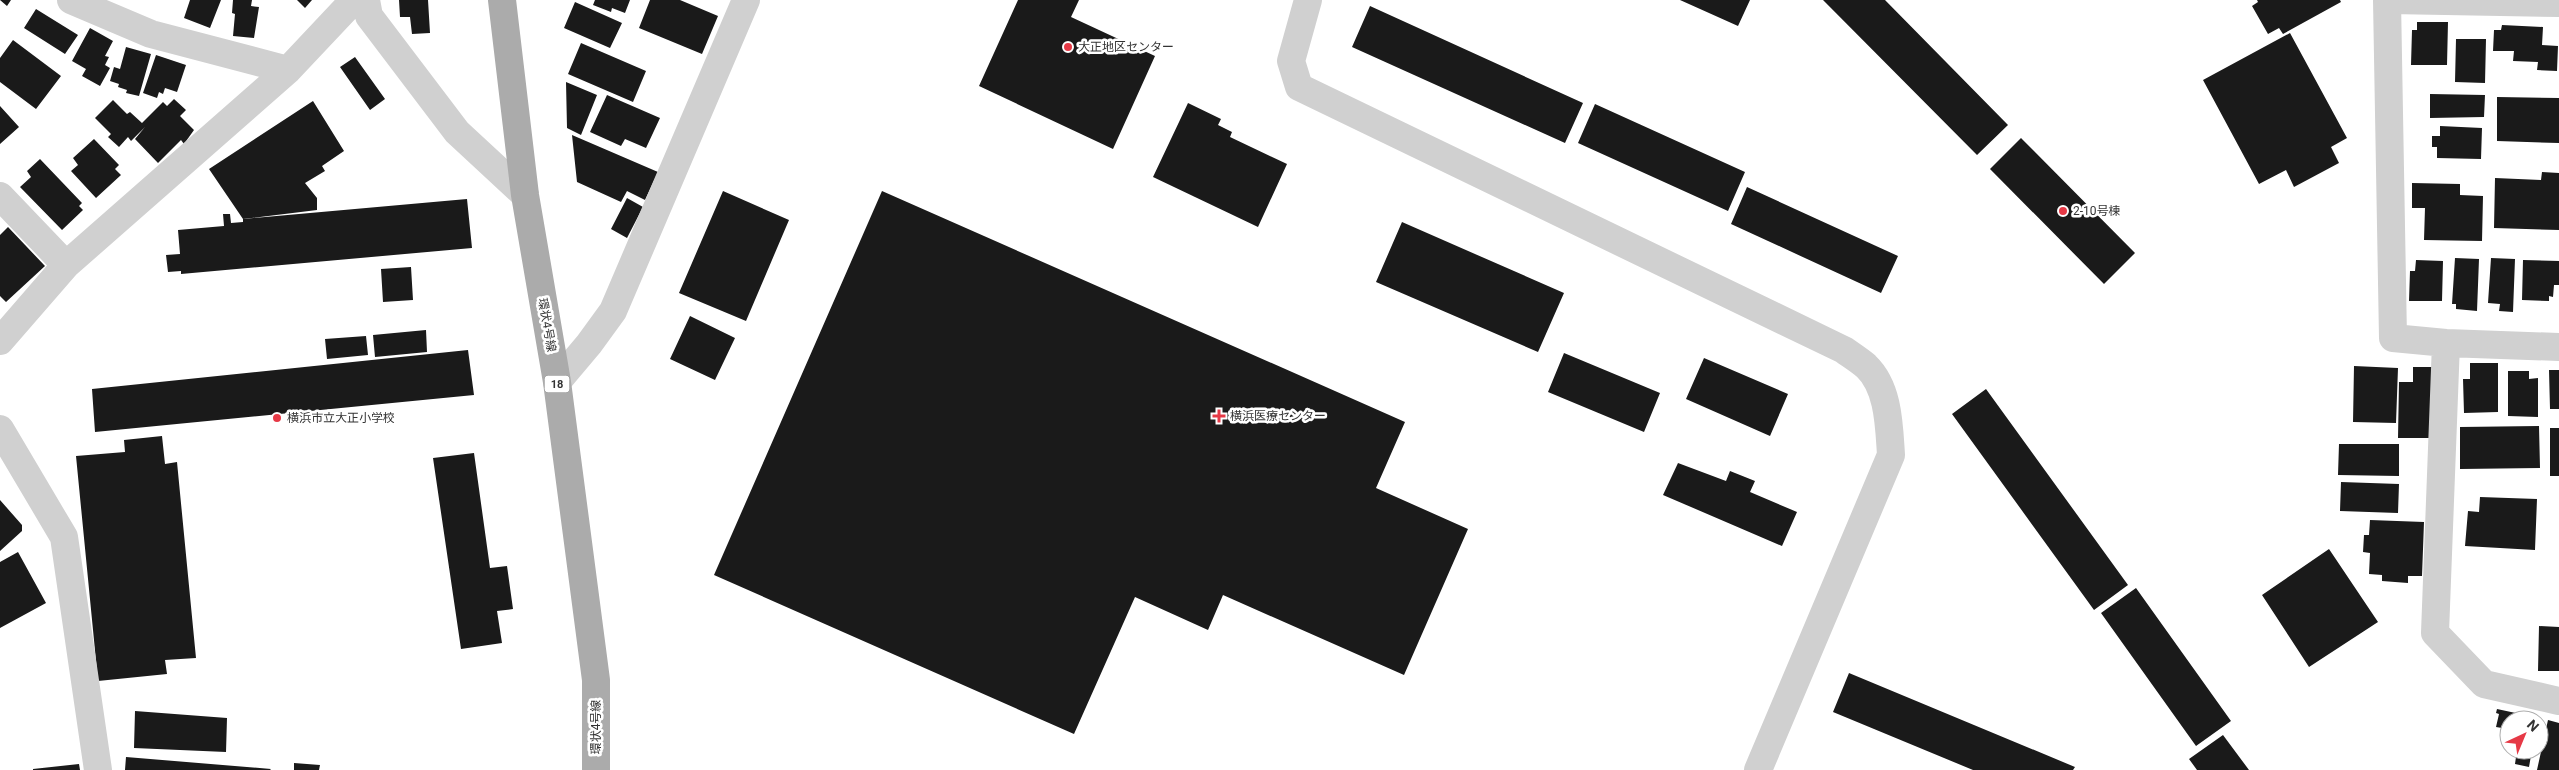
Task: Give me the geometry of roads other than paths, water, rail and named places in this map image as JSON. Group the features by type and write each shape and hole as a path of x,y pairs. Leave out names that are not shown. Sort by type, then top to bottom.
{"main road":[{"name":"環状4号線","path":"502,0 525,194 557,382 596,680 596,770"}],"street":[{"path":"71,0 151,34 288,70"},
{"path":"0,341 66,264 288,70 354,0"},
{"path":"366,0 369,16 457,132 525,194"},
{"path":"557,382 589,344 613,311 746,0"},
{"path":"1308,0 1290,61 1299,87 1844,350 1868,368 1878,386 1888,412 1891,455 1758,770"},
{"path":"2559,3 2389,0 2393,338 2446,343 2559,347"},
{"path":"0,196 66,264"},
{"path":"2446,343 2435,633 2484,684 2559,701"},
{"path":"0,429 64,536 98,770"}],"place":[{"name":"大正地区センター","path":"1068,47"},
{"name":"2-10号棟","path":"2063,211"},
{"name":"横浜医療センター","path":"1219,416"},
{"name":"横浜市立大正小学校","path":"277,418"}]}
